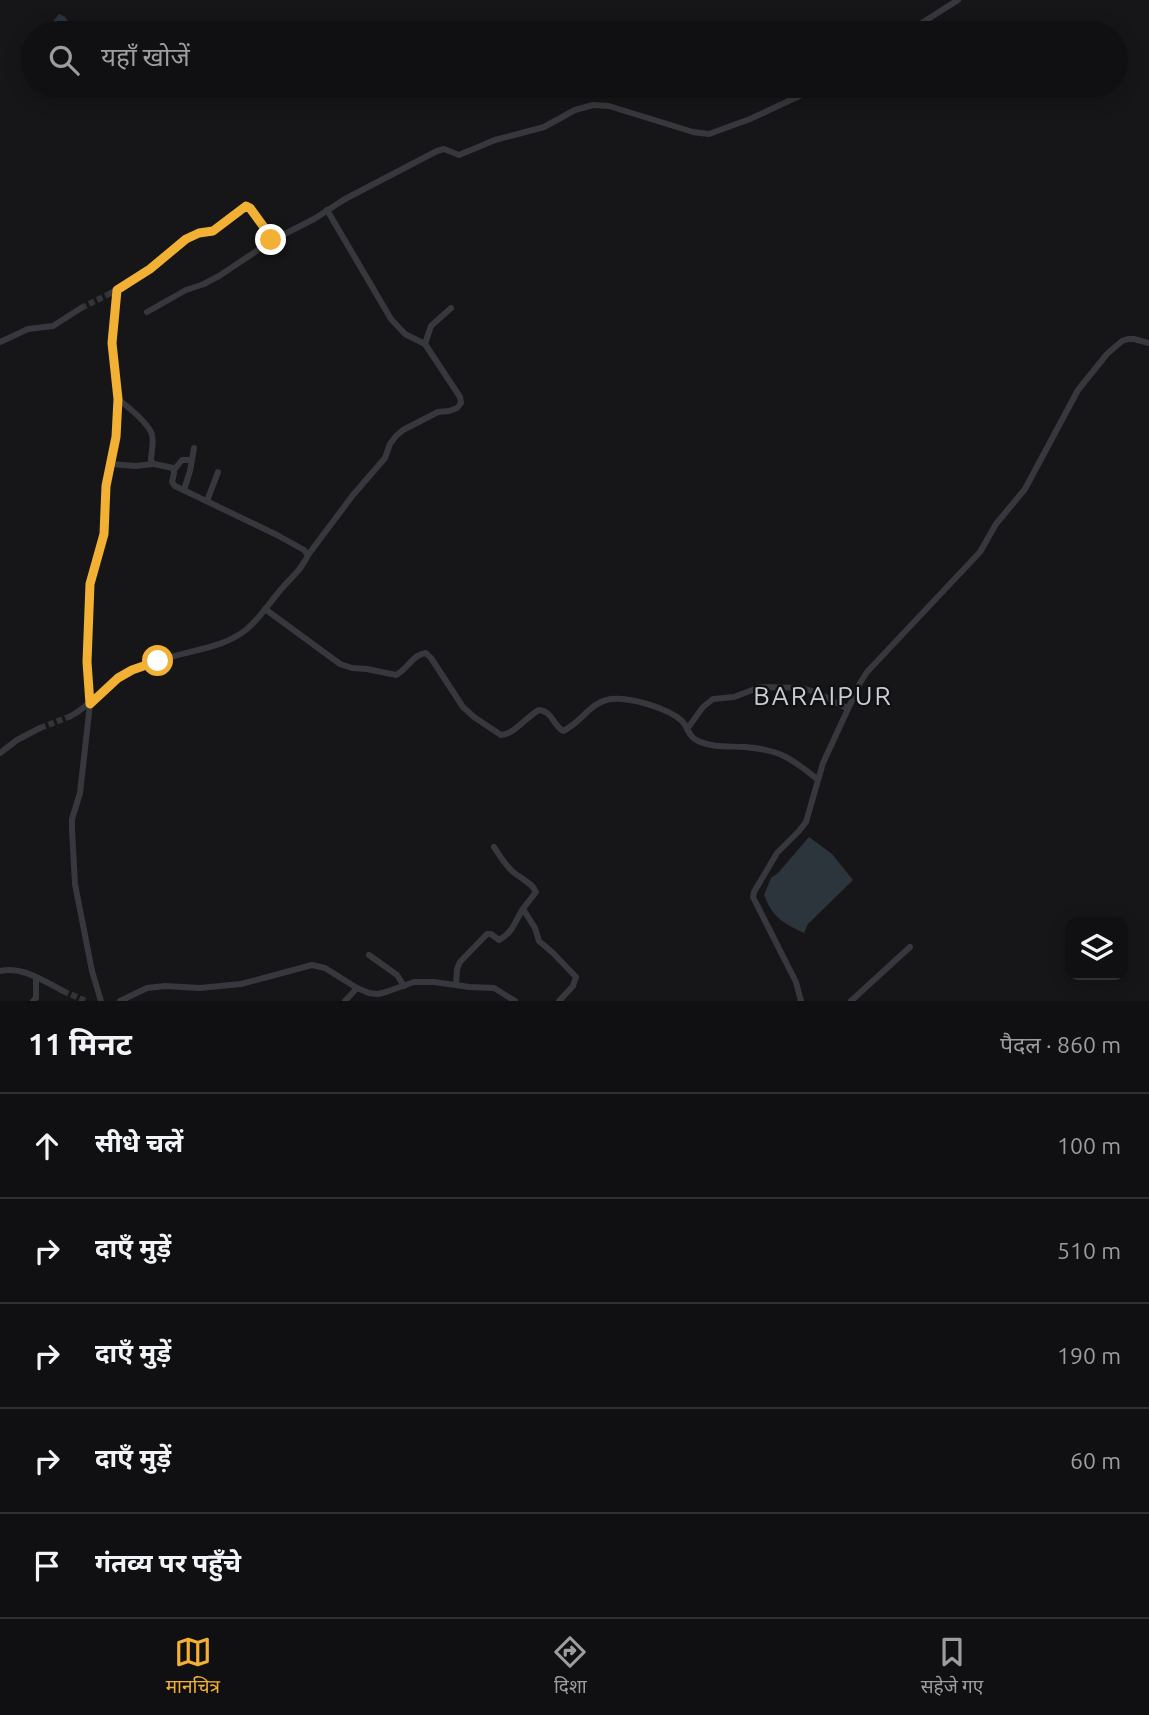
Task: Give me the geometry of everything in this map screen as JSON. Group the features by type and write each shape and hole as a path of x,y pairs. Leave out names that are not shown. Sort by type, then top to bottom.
{"street":[{"path":"925,21 958,0"},
{"path":"147,312 186,290 219,276 273,240 441,149 455,155 463,154 495,139 544,127 593,105 610,106 693,132 709,134 795,98"},
{"path":"101,1001 92,971 75,884 72,819 80,793 90,704 87,662 90,584 104,534 105,498 116,441 118,399 112,343 114,291 150,269 186,239 213,231 246,206 273,240"},
{"path":"71,716 132,670 173,656 204,650 247,629 385,458 396,436 438,412 453,410 460,405 460,397 425,344 405,334 391,319 327,210"},
{"path":"0,342 28,329 53,326 81,308"},
{"path":"425,344 431,326 451,308"},
{"path":"801,1001 796,982 753,897 777,853 803,826 822,763 867,672 980,552 1001,517 1025,489 1074,397 1107,354 1122,341 1134,339 1149,343"},
{"path":"118,399 151,431 151,461 154,464"},
{"path":"184,490 194,447"},
{"path":"192,460 182,460 174,470 173,484 277,535 304,550 307,557"},
{"path":"111,464 154,464 174,470"},
{"path":"207,501 218,472"},
{"path":"265,609 346,667 396,675 420,654 426,653 469,713 501,735 508,735 539,710 548,713 560,730 566,730 605,700 632,700 670,713 681,720 693,738 706,744 757,749 786,756 817,779"},
{"path":"687,729 703,707 713,699 734,697 761,687 802,688 848,708"},
{"path":"0,753 16,740 40,728"},
{"path":"456,985 457,966 464,957 487,933 499,940 504,938 513,929 536,892 511,870 494,847"},
{"path":"523,909 535,928 539,941 576,977 573,986 559,1001"},
{"path":"851,1001 910,947"},
{"path":"369,955 397,975 404,986"},
{"path":"120,1001 147,988 228,986 312,965 325,968 369,993 378,994 424,981 494,988 515,1001"},
{"path":"0,971 13,969 63,991"},
{"path":"33,1001 36,998 36,978"},
{"path":"345,1001 357,988"}],"shaded area":[{"path":"59,14 68,21 54,21"},
{"path":"809,837 832,854 853,880 808,924 804,933 779,918 764,895 771,878"}],"tunnel":[{"path":"81,308 111,293"},
{"path":"40,728 71,716"},
{"path":"63,991 86,1001"}],"district":[{"name":"BARAIPUR","path":"823,695"}],"route":[{"path":"158,661 118,678 90,704 87,662 90,584 104,534 106,486 116,445 118,399 112,343 117,290 150,269 190,236 213,231 246,206 249,206 271,240"}]}
